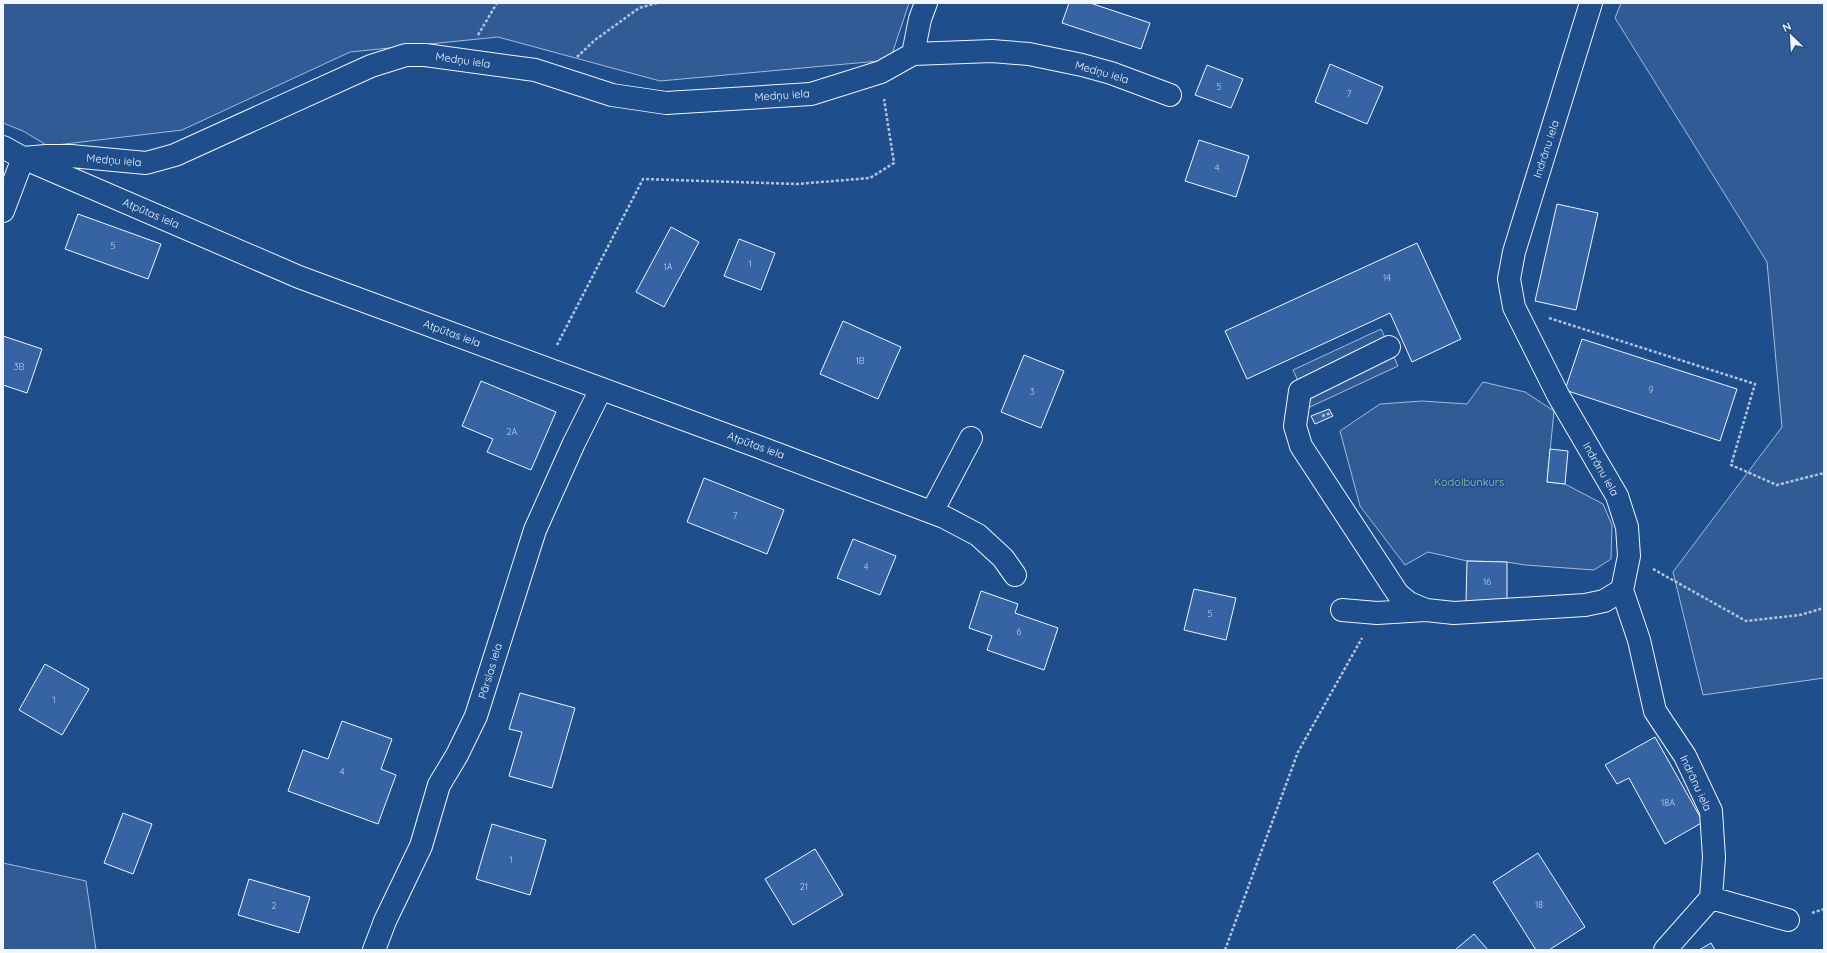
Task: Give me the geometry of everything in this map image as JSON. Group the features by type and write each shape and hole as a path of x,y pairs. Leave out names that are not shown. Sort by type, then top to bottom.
{"street":[{"path":"913,54 920,19 926,3"},
{"name":"Indrānu iela","path":"1591,3 1514,252 1509,279 1514,307 1558,395 1617,496 1627,527 1629,556 1622,590 1638,640 1655,710 1685,756 1711,811 1714,857 1711,898"},
{"name":"Medņu iela","path":"23,158 71,156 146,163 174,155 371,66 406,55 425,55 534,70 612,95 666,103 811,94 880,72 913,54 992,51 1029,54 1082,65 1112,73 1170,95"},
{"name":"Atpūtas iela","path":"3,147 23,158 298,277 601,388 932,512 978,535 1003,558 1015,575"},
{"path":"3,211 23,158"},
{"path":"1389,347 1300,391 1295,426 1301,446 1398,594 1409,603 1426,610"},
{"name":"Pārslas iela","path":"374,950 385,921 420,846 439,785 457,755 476,716 535,530 580,430 601,388"},
{"path":"932,512 971,438"},
{"path":"1342,610 1376,613 1426,610 1454,613 1585,605 1604,601 1622,590"},
{"path":"1665,950 1711,898 1788,920"}],"path":[{"path":"464,60 498,3"},
{"path":"556,77 595,40 639,8 657,3"},
{"path":"545,368 643,179 797,184 870,178 894,163 880,72"},
{"path":"1514,307 1755,384 1731,465 1777,485 1824,473"},
{"path":"1629,556 1746,621 1800,615 1824,608"},
{"path":"1225,950 1298,752 1376,613"}],"shaded area":[{"path":"3,3 909,3 890,60 660,81 498,37 350,52 182,130 48,146 23,131 3,123"},
{"path":"1621,3 1824,3 1824,678 1703,695 1673,572 1782,427 1767,262 1615,18"},
{"path":"1381,329 1398,366 1310,407 1293,370"},
{"name":"Kodolbunkurs","path":"1483,382 1525,392 1554,411 1547,482 1565,484 1603,504 1612,525 1611,559 1594,570 1525,565 1507,562 1467,561 1428,552 1405,565 1360,506 1340,431 1380,404 1422,401 1467,404"},
{"path":"3,863 86,881 96,950 3,950"}],"building":[{"path":"1069,3 1090,3 1150,23 1141,49 1062,23"},
{"path":"1330,64 1383,87 1367,124 1315,102"},
{"path":"1207,65 1243,79 1231,108 1195,95"},
{"path":"1199,140 1249,156 1236,197 1185,181"},
{"path":"1557,204 1598,213 1576,310 1535,301"},
{"path":"78,214 161,244 148,279 65,249"},
{"path":"671,227 699,242 664,307 636,292"},
{"path":"739,239 775,253 761,290 724,276"},
{"path":"1417,243 1461,339 1412,362 1390,313 1247,379 1225,331"},
{"path":"843,321 901,347 878,399 820,374"},
{"path":"3,336 42,349 27,393 3,385"},
{"path":"1582,339 1737,389 1720,441 1565,390"},
{"path":"1024,355 1064,371 1041,428 1001,412"},
{"path":"481,381 556,412 531,470 487,452 493,439 462,426"},
{"path":"1329,409 1333,416 1315,424 1311,416"},
{"path":"1550,449 1568,451 1565,484 1547,482"},
{"path":"704,478 784,510 767,554 687,522"},
{"path":"853,539 896,556 880,595 837,578"},
{"path":"1467,561 1507,562 1507,603 1466,602"},
{"path":"1194,589 1236,598 1226,640 1184,630"},
{"path":"981,591 1018,604 1015,613 1058,628 1044,670 987,650 992,636 969,628"},
{"path":"45,664 89,689 62,735 19,710"},
{"path":"520,693 575,708 552,788 509,776 522,732 509,729"},
{"path":"342,721 392,739 381,769 396,775 378,824 288,791 303,750 328,759"},
{"path":"1655,737 1703,822 1665,844 1629,778 1617,784 1605,765"},
{"path":"123,813 152,824 133,874 104,863"},
{"path":"492,824 546,840 530,895 476,879"},
{"path":"815,849 843,895 793,925 765,879"},
{"path":"1538,853 1585,927 1549,950 1536,950 1493,882"},
{"path":"249,879 310,897 299,933 238,915"},
{"path":"1474,934 1488,950 1455,950"},
{"path":"1711,943 1715,950 1699,950"}]}
